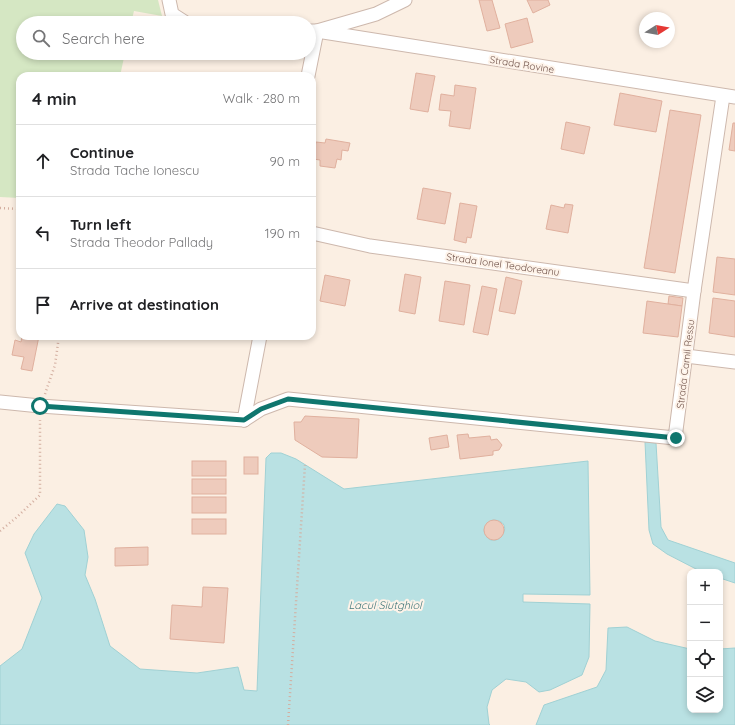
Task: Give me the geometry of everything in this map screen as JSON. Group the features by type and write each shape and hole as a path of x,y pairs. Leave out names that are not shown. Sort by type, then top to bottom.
{"street":[{"path":"169,0 172,14 175,16"},
{"path":"316,30 376,14 405,0"},
{"name":"Strada Rovine","path":"316,31 729,97"},
{"path":"308,72 310,60"},
{"name":"Strada Camil Ressu","path":"244,420 261,409 288,399 676,438 694,291 729,97"},
{"name":"Strada Ionel Teodoreanu","path":"316,234 370,246 694,291"},
{"path":"0,402 244,420 259,340"},
{"path":"686,356 735,362"}],"path":[{"path":"0,208 16,209"},
{"path":"0,531 40,495 40,406 55,365 58,340"},
{"path":"288,725 305,465"}],"green space":[{"path":"0,0 158,0 162,16 134,11 133,16 16,16 16,60 123,60 121,72 16,72 16,198 0,197"}],"water":[{"path":"645,442 656,443 661,527 668,540 735,563 735,583 723,579 723,569 696,569 667,554 653,544 649,530"},
{"name":"Lacul Siutghiol","path":"271,453 281,453 296,459 344,489 588,461 590,595 523,594 523,602 590,604 589,657 582,675 550,690 539,692 526,682 506,679 492,690 487,707 490,725 0,725 0,666 22,649 42,598 25,553 34,534 57,504 65,506 84,530 88,557 85,575 95,599 110,646 140,669 197,673 238,667 244,690 257,691 266,458","holes":["493,520 501,522 504,525 505,530 502,535 499,539 489,539 484,532 486,526"]},
{"path":"627,627 655,641 687,648 687,713 723,713 723,649 735,648 735,725 536,725 544,705 597,687 606,670 608,628"}],"building":[{"path":"479,0 492,0 500,28 487,31"},
{"path":"527,0 548,0 550,5 533,13"},
{"path":"527,18 533,42 511,48 505,24"},
{"path":"416,73 435,76 428,112 410,109"},
{"path":"455,85 476,88 470,129 449,126 451,111 439,110 441,94 454,96"},
{"path":"620,93 662,101 656,132 614,125"},
{"path":"670,110 701,115 675,273 644,268"},
{"path":"566,122 590,127 584,154 561,149"},
{"path":"733,123 735,123 735,151 729,150"},
{"path":"326,139 350,143 348,151 342,150 341,160 337,159 335,168 320,166 320,160 316,159 316,142 325,143"},
{"path":"423,188 451,193 445,224 417,219"},
{"path":"460,203 477,206 471,238 467,237 466,243 454,240"},
{"path":"565,204 573,205 568,233 546,229 551,205 564,208"},
{"path":"717,257 735,259 735,295 713,292"},
{"path":"405,274 421,277 415,314 399,311"},
{"path":"325,275 350,280 345,306 320,301"},
{"path":"506,277 522,281 515,314 499,311"},
{"path":"445,281 470,285 464,325 439,321"},
{"path":"482,286 497,289 488,335 473,332"},
{"path":"669,296 683,298 682,306 668,304"},
{"path":"713,298 735,301 735,337 709,333"},
{"path":"647,301 682,306 678,337 643,333"},
{"path":"15,340 21,342 21,340 38,340 32,371 21,369 24,357 12,355"},
{"path":"305,416 359,419 357,458 322,457 295,440 294,422 301,422"},
{"path":"468,434 469,438 490,436 491,440 497,439 502,445 499,450 493,451 493,455 460,459 457,435"},
{"path":"447,435 449,447 431,450 429,438"},
{"path":"244,457 258,457 258,474 244,474"},
{"path":"192,461 226,461 226,476 192,476"},
{"path":"192,479 226,479 226,494 192,494"},
{"path":"192,497 226,497 226,513 192,513"},
{"path":"192,519 226,519 226,534 192,534"},
{"path":"494,520 501,523 504,530 501,537 494,540 487,537 484,530 487,523"},
{"path":"148,547 148,565 115,566 115,548"},
{"path":"203,587 228,588 224,643 170,639 172,605 202,607"}],"route":[{"path":"40,406 244,420 261,409 288,399 676,438"}]}
